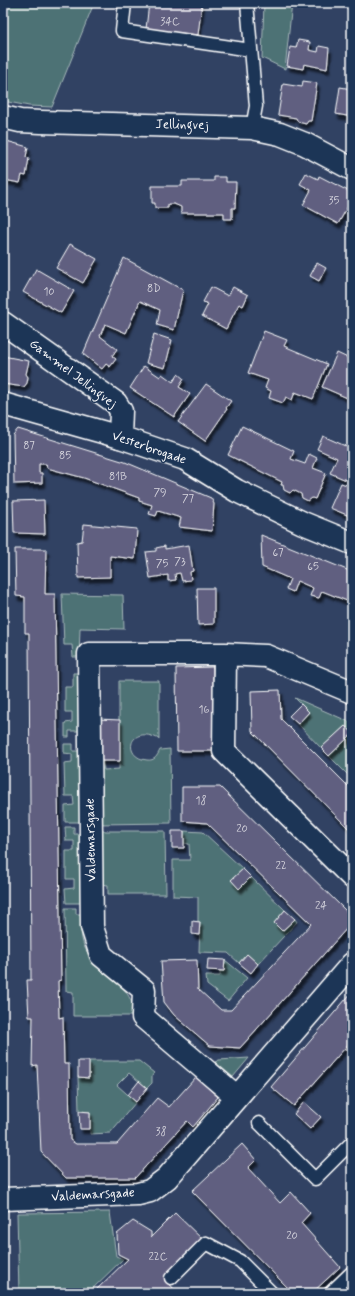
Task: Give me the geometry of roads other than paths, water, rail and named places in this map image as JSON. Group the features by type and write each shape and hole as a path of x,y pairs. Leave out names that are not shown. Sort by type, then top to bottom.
{"street":[{"name":"Jellingvej","path":"3,117 20,121 41,122 252,128 280,134 305,144 352,169"},
{"name":"Gammel Jellingvej","path":"3,323 116,403 121,411 120,437"},
{"name":"Vesterbrogade","path":"3,404 120,437 185,459 237,491 303,523 352,543"},
{"name":"Valdemarsgade","path":"236,1097 143,1017 144,990 101,955 92,927 89,654 225,654 266,656 352,692"},
{"path":"225,654 224,751 352,877"},
{"name":"Valdemarsgade","path":"3,1199 108,1196 138,1194 150,1190 167,1178 352,964"}],"lane":[{"path":"125,3 122,31 251,50"},
{"path":"248,3 256,106 252,128"},
{"path":"259,1123 315,1179 352,1142"},
{"path":"171,1278 206,1243 240,1261 272,1293"},
{"path":"330,1293 352,1272"}]}
